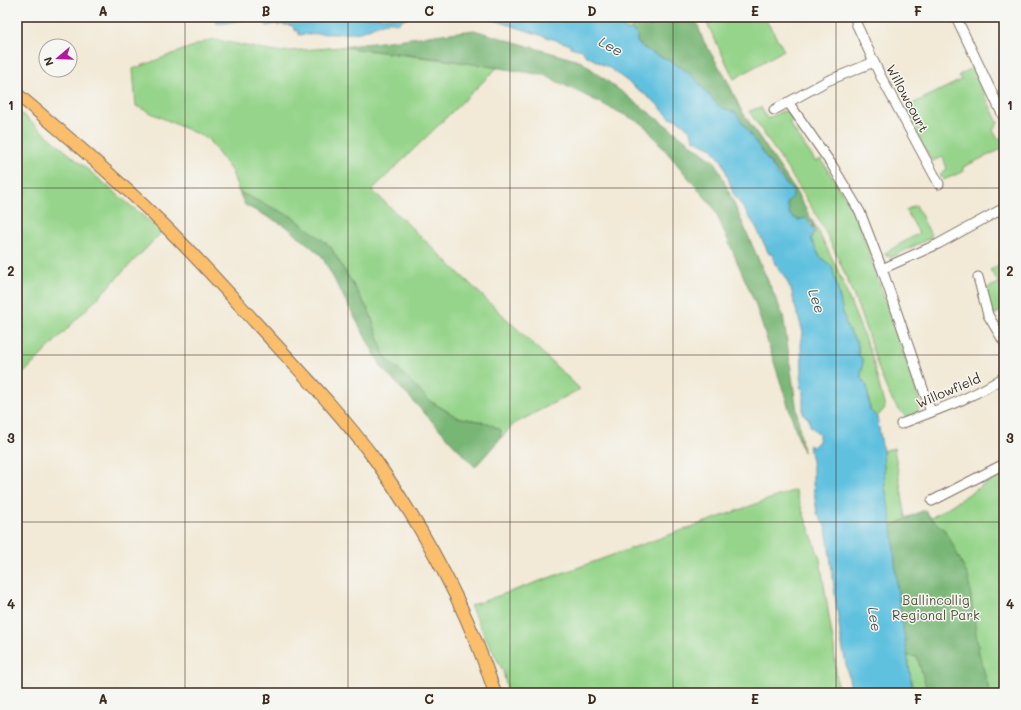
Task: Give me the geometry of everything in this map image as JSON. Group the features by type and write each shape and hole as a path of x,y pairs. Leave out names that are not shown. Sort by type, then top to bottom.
{"main road":[{"path":"17,94 96,161 160,221 298,368 348,425 376,462 414,520 442,570 466,617 495,693"}],"street":[{"path":"956,17 1004,118"},
{"name":"Willowcourt","path":"856,23 874,62 938,184"},
{"path":"774,110 827,81 874,62"},
{"path":"788,102 846,188 860,212 882,269 931,412"},
{"path":"882,269 938,244 1004,208"},
{"path":"978,277 988,315 1004,342"},
{"name":"Willowfield","path":"900,424 990,386 1004,377"},
{"path":"932,501 1004,464"}],"green space":[{"path":"602,17 662,17 651,26 634,24 631,30 628,31 614,22 607,21"},
{"path":"662,17 695,17 703,40 727,80 741,110 795,190 817,229 806,218 798,220 790,215 787,202 793,192 752,139 740,120 718,106 693,77 665,59 653,54 637,42 637,34 631,30 633,24 651,26"},
{"path":"704,17 764,17 784,50 734,79"},
{"path":"474,30 582,62 716,163 783,315 803,452 755,303 714,208 643,124 544,75 435,58 341,47"},
{"path":"212,39 276,52 341,47 498,67 372,190 580,389 514,424 500,439 501,430 488,423 457,417 430,401 384,355 370,313 330,246 239,192 232,172 208,139 136,106 133,69"},
{"path":"972,68 998,123 993,130 998,139 1004,137 1004,148 963,167 963,172 943,180 940,174 947,169 943,157 932,161 902,109 961,80 959,75"},
{"path":"761,107 767,119 782,111 788,112 793,120 789,123 816,162 821,159 857,218 919,399 919,408 916,415 909,418 901,412 887,390 855,299 832,244 810,205 749,111"},
{"path":"17,110 162,232 17,380"},
{"path":"239,192 293,217 330,246 370,313 384,355 430,401 457,417 488,423 501,430 500,439 475,467 382,368 321,255 287,227 245,205"},
{"path":"916,205 932,237 892,257 886,256 885,253 919,233 906,210"},
{"path":"812,225 817,229 836,266 871,354 885,408 877,417 870,410 869,398 861,377 863,360 858,354 858,345 846,325 832,266 820,257 811,239 815,231"},
{"path":"1004,261 1004,310 993,315 983,290 999,283 990,270"},
{"name":"Ballincollig Regional Park","path":"894,448 906,518 925,510 931,518 1004,472 1004,693 913,693 897,588 892,526 885,491 883,451"},
{"path":"795,490 820,559 834,648 838,693 508,693 503,671 470,606"},
{"name":"Ballincollig Regional Park","path":"925,510 930,518 946,531 968,576 979,653 990,693 928,693 917,657 907,656 897,588 892,526"}],"water":[{"path":"210,17 411,17 403,19 398,24 389,22 379,24 360,32 345,34 299,35 298,31 294,30 293,26 280,24 279,26 276,24 267,26 262,21 256,19 223,24 216,23 214,18"},
{"name":"Lee","path":"448,17 602,17 607,21 614,22 628,31 631,30 637,34 637,42 641,46 684,69 699,83 717,104 722,108 735,112 778,175 793,192 793,197 787,202 790,215 798,220 806,218 815,231 811,239 820,257 832,266 846,325 858,345 858,354 863,360 861,377 867,386 870,410 877,417 883,451 885,486 892,526 897,588 913,693 852,693 841,640 826,528 817,513 813,484 813,467 809,445 813,447 819,441 819,434 810,426 809,419 803,414 803,390 800,387 802,382 801,344 803,332 792,292 785,277 778,269 779,267 775,264 772,254 769,254 756,227 733,193 723,163 712,148 693,139 691,131 683,124 676,119 670,118 656,103 611,69 585,55 582,50 491,19"}]}
